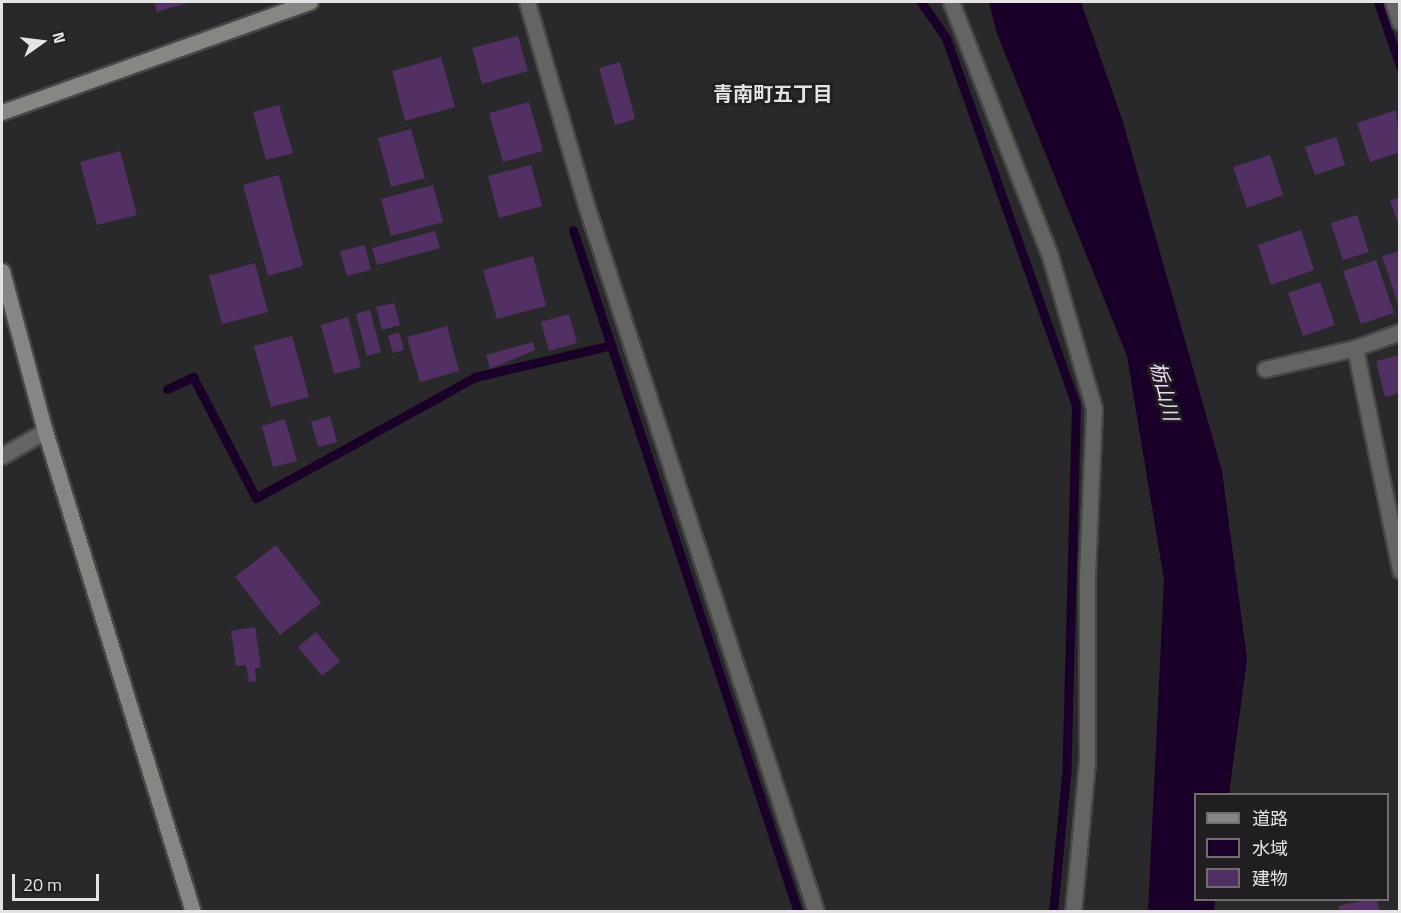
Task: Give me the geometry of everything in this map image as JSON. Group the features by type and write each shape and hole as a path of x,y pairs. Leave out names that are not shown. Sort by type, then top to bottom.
{"street":[{"path":"2,112 310,2"},
{"path":"527,2 587,208 816,912"},
{"path":"951,2 1050,256 1094,408 1087,575 1087,762 1073,912"},
{"path":"1393,2 1400,22"},
{"path":"2,272 45,431 192,912"},
{"path":"1265,369 1354,348 1400,332"},
{"path":"1354,348 1400,570"},
{"path":"2,456 45,431"}],"water":[{"name":"栃山川","path":"989,2 1081,2 1123,122 1222,471 1247,659 1229,793 1194,793 1194,901 1215,901 1214,911 1148,911 1164,580 1127,356 996,31"}],"building":[{"path":"154,2 191,2 157,12"},
{"path":"518,36 528,71 482,84 472,48"},
{"path":"441,57 455,107 405,121 392,71"},
{"path":"620,62 635,119 615,125 599,68"},
{"path":"529,102 543,151 503,162 489,113"},
{"path":"279,105 293,153 266,160 253,112"},
{"path":"1396,110 1400,152 1370,162 1357,123"},
{"path":"411,129 425,178 391,187 378,138"},
{"path":"1336,137 1345,165 1315,175 1305,147"},
{"path":"120,151 137,215 97,225 80,162"},
{"path":"1270,155 1283,195 1247,208 1233,167"},
{"path":"531,165 542,206 499,218 488,176"},
{"path":"279,175 303,266 268,276 243,185"},
{"path":"433,185 443,222 391,236 381,199"},
{"path":"1400,198 1400,226 1399,226 1390,200"},
{"path":"1357,215 1369,252 1343,260 1331,223"},
{"path":"1301,230 1314,270 1271,285 1258,245"},
{"path":"435,231 440,248 377,265 372,248"},
{"path":"365,245 371,270 347,276 340,251"},
{"path":"1400,251 1400,306 1399,307 1382,256"},
{"path":"533,256 546,306 497,319 483,270"},
{"path":"1376,260 1394,313 1361,324 1343,271"},
{"path":"255,263 268,312 222,324 209,276"},
{"path":"1320,282 1335,325 1303,336 1288,293"},
{"path":"394,303 400,325 382,330 376,307"},
{"path":"370,310 381,352 367,356 356,314"},
{"path":"569,314 577,343 549,351 541,322"},
{"path":"348,317 361,367 334,374 321,325"},
{"path":"447,326 459,371 420,382 407,337"},
{"path":"399,332 404,350 393,353 388,336"},
{"path":"292,336 309,397 271,407 254,346"},
{"path":"533,342 535,350 490,369 486,355"},
{"path":"1400,355 1400,393 1385,397 1376,361"},
{"path":"330,416 337,442 318,447 311,422"},
{"path":"285,419 297,461 273,467 262,426"},
{"path":"276,545 321,603 280,635 235,577"},
{"path":"255,627 261,667 255,668 256,681 249,682 246,665 236,666 231,631"},
{"path":"316,632 340,661 322,676 298,647"},
{"path":"1360,901 1377,901 1380,912 1339,912 1338,906"}],"waterway":[{"path":"921,2 946,38 1076,405 1066,775 1053,912"},
{"path":"1378,2 1400,66"},
{"path":"573,230 798,912"},
{"path":"167,389 193,377 256,498 475,377 611,345"}],"district":[{"name":"青南町五丁目","path":"773,93"}]}
